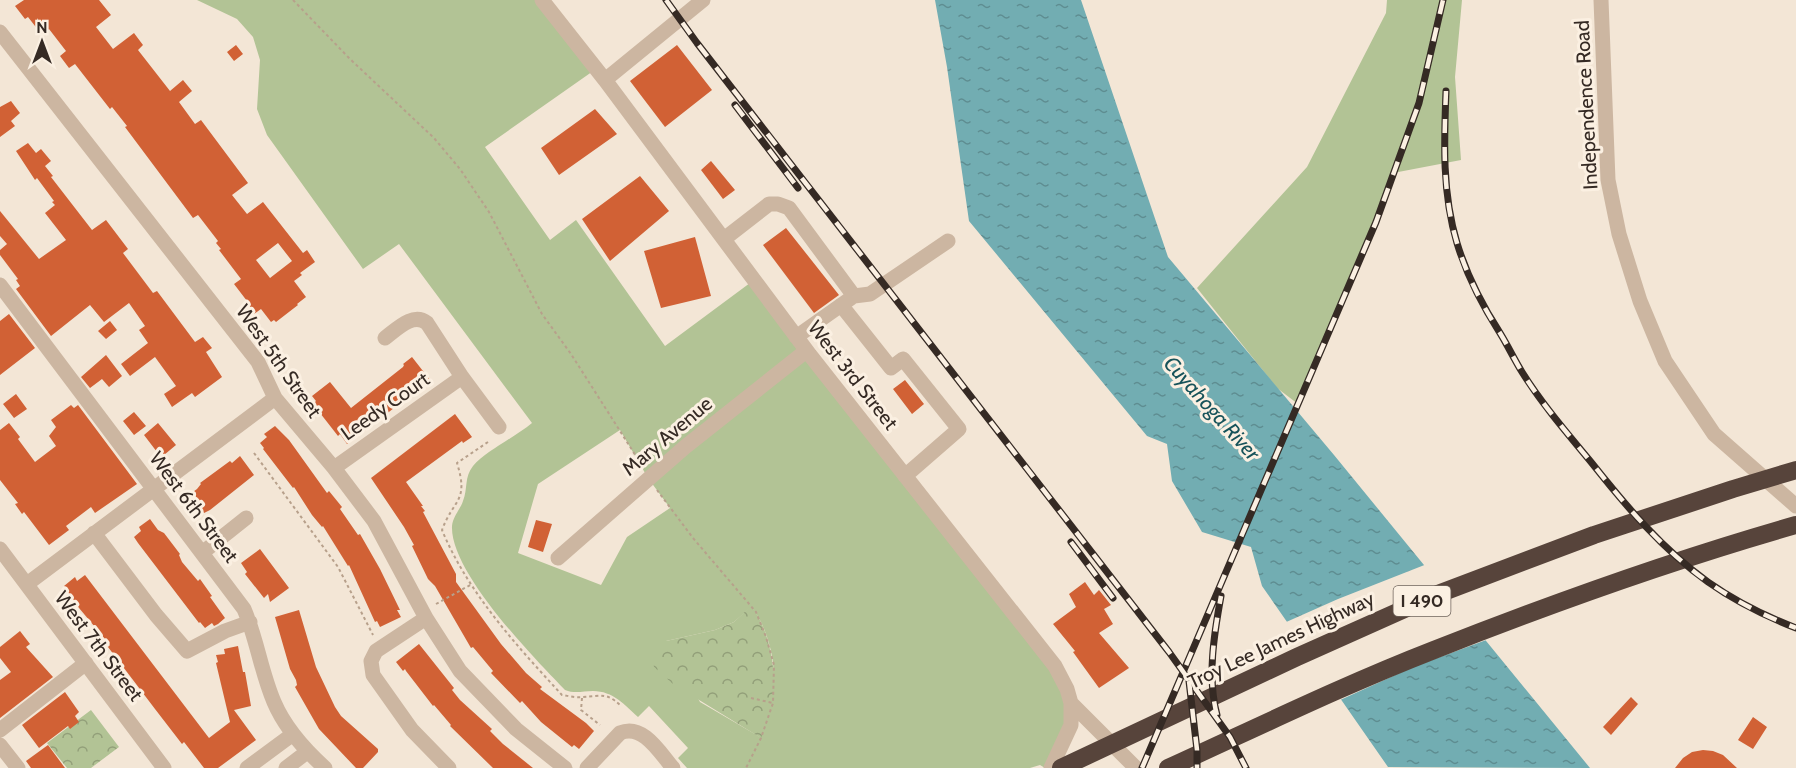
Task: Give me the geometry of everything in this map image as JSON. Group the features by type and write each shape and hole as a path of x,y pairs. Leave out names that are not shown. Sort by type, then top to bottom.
{"highway":[{"name":"Troy Lee James Highway","path":"1060,768 1438,594 1594,535 1796,470"},
{"name":"I 490","path":"1168,768 1433,650 1642,573 1796,525"}],"street":[{"name":"West 3rd Street","path":"542,0 605,80 806,351 1055,666 1067,688 1071,703 1136,768"},
{"path":"605,80 703,0"},
{"name":"Independence Road","path":"1600,0 1608,180 1619,234 1640,301 1665,361 1714,434 1796,506"},
{"name":"West 5th Street","path":"0,32 258,362 275,398 334,468 374,521 426,618 460,671 516,729 565,768"},
{"path":"724,239 769,204 789,208 891,368 903,359 959,429 905,476"},
{"path":"796,337 847,300 870,294 948,241"},
{"name":"West 6th Street","path":"0,285 244,609 274,703 292,734 325,768"},
{"path":"385,338 416,318 428,323 462,377 499,427"},
{"name":"Mary Avenue","path":"558,558 648,478 806,351"},
{"name":"Leedy Court","path":"334,468 462,377"},
{"path":"27,584 275,398"},
{"path":"202,552 246,518"},
{"path":"94,533 156,615 187,651 225,631 250,622"},
{"name":"West 7th Street","path":"0,549 164,768"},
{"path":"426,618 376,651 371,661 373,675 412,730 449,768"},
{"path":"0,730 86,663"},
{"path":"1050,768 1071,725 1071,703"},
{"path":"587,768 624,731 644,735 673,768"},
{"path":"247,768 292,734"},
{"path":"0,745 18,768"},
{"path":"286,768 307,752"}],"path":[{"path":"293,0 350,59 434,138 460,169 489,212 542,314 615,421 648,478 693,538 756,612 774,665 773,703 761,738 746,768"},
{"path":"488,442 457,463 462,484 461,499 448,514 442,530 451,551 493,615 562,695 582,697 598,694 612,697 620,705"},
{"path":"254,453 338,567 375,638"},
{"path":"436,604 472,584"},
{"path":"582,697 581,710 600,724"},
{"path":"751,698 773,703"}],"green space":[{"path":"197,0 542,0 596,69 485,147 550,240 576,220 665,346 754,280 1055,666 1071,725 1045,768 1040,765 1030,768 687,768 678,758 688,748 649,706 638,717 607,693 565,690 515,636 479,590 464,567 455,545 452,526 463,501 468,474 473,466 485,455 532,423 399,244 363,269 267,135 257,109 260,60 253,37 237,19","holes":["620,430 648,478 670,508 627,537 601,585 518,553 538,484","751,607 766,633 773,663 771,688 760,737 700,702 666,641 715,630 734,622"]},
{"path":"1387,0 1462,0 1455,77 1461,160 1393,173 1298,404 1277,388 1197,288 1307,167 1386,13"},
{"path":"751,606 758,616 767,639 774,678 772,706 761,738 673,684 654,667 652,656 654,648 666,641 715,630 734,622"},
{"path":"91,710 119,747 91,768 67,768 47,743"}],"water":[{"name":"Cuyahoga River","path":"935,0 1081,0 1168,257 1334,455 1590,768 1388,767 1262,586 1251,547 1202,532 1172,481 1167,444 1147,436 969,221"}],"pier":[{"path":"1427,564 1489,639 1413,667 1338,701 1284,623"}],"building":[{"path":"24,0 99,0 111,15 96,27 113,49 134,33 143,45 138,50 170,91 183,80 192,91 179,102 195,124 201,120 248,183 232,195 247,214 263,202 303,253 307,250 315,262 300,273 302,275 294,281 306,297 298,305 276,322 274,320 271,322 261,309 252,313 245,302 247,301 234,284 241,279 219,250 221,249 216,243 218,241 198,215 193,218 125,127 127,126 112,107 110,109 75,64 69,68 60,56 66,51 49,29 42,35 28,17 25,19 15,6","holes":["278,243 292,261 270,278 256,260"]},
{"path":"236,45 243,54 234,61 227,52"},
{"path":"677,45 712,90 665,127 630,81"},
{"path":"11,101 20,113 11,121 15,126 0,137 0,107"},
{"path":"595,109 617,134 559,175 541,148"},
{"path":"28,143 36,153 41,149 51,161 45,166 53,176 51,177 92,230 106,220 128,249 123,253 153,293 157,291 195,342 203,337 212,348 206,352 222,377 195,397 192,393 172,407 164,394 176,386 155,357 130,376 121,364 148,343 139,330 145,326 129,303 104,322 90,305 51,336 16,289 20,286 16,280 18,279 0,255 0,250 7,244 0,236 0,211 39,259 66,240 45,213 55,205 52,202 54,201 37,178 35,180 16,151"},
{"path":"711,161 735,190 723,199 701,170"},
{"path":"640,176 669,211 610,261 582,219"},
{"path":"786,228 839,295 814,313 763,245"},
{"path":"695,237 711,296 661,308 644,251"},
{"path":"9,314 35,348 0,375 0,321"},
{"path":"110,321 117,330 106,339 98,331"},
{"path":"106,355 122,376 109,387 102,379 90,388 81,377"},
{"path":"412,357 430,380 385,415 384,413 365,427 367,429 347,444 313,404 316,401 312,396 330,382 351,408 403,367 403,364"},
{"path":"905,380 924,404 912,414 893,389"},
{"path":"16,394 27,409 14,418 3,404"},
{"path":"71,405 74,408 78,405 137,484 95,513 91,507 66,526 69,530 49,545 24,512 22,514 15,504 18,503 0,480 0,430 9,423 35,462 56,446 49,436 56,427 51,420"},
{"path":"134,412 146,426 134,435 123,421"},
{"path":"455,414 472,437 463,443 462,441 406,482 423,506 421,506 425,511 423,512 456,574 456,582 501,644 526,673 542,687 540,689 594,731 579,749 574,745 572,747 541,722 522,701 520,703 491,673 493,671 473,647 471,648 435,586 428,579 404,527 371,478"},
{"path":"158,423 176,445 164,455 160,449 157,452 144,435"},
{"path":"275,426 289,440 327,493 329,491 342,507 340,509 358,535 360,534 380,569 400,610 397,610 401,617 380,627 377,621 375,622 349,565 323,526 312,515 294,487 263,449 260,443 267,437 264,434"},
{"path":"240,456 254,475 210,510 204,513 198,505 194,508 186,497 197,489 200,483"},
{"path":"150,519 158,530 164,533 180,554 182,562 198,581 200,579 212,596 210,597 225,618 218,624 214,626 212,623 205,628 199,623 134,537 141,531 139,527"},
{"path":"536,520 552,524 543,552 528,547"},
{"path":"260,549 289,588 270,602 268,594 264,598 245,574 247,572 241,563"},
{"path":"85,575 209,738 230,722 216,655 225,654 224,649 238,646 251,706 234,710 256,740 218,768 204,768 155,709 108,647 110,645 64,586 75,577 77,581"},
{"path":"1085,582 1094,595 1099,590 1111,605 1104,609 1113,624 1099,633 1129,668 1099,688 1073,652 1075,651 1053,624 1076,607 1069,594"},
{"path":"299,610 316,667 335,707 341,716 378,749 378,752 363,768 356,768 319,729 295,687 296,680 290,669 275,617"},
{"path":"20,631 30,644 26,647 53,677 0,718 0,680 11,672 0,658 0,647"},
{"path":"419,644 454,688 452,690 460,700 492,729 490,731 503,744 533,768 493,768 450,726 405,669 403,671 396,662"},
{"path":"65,692 79,712 75,716 79,722 70,729 68,726 39,748 22,725"},
{"path":"1631,697 1638,704 1611,735 1603,727"},
{"path":"1753,717 1767,727 1753,749 1738,740"},
{"path":"48,745 65,768 31,768 26,761"},
{"path":"1703,750 1723,755 1737,768 1675,768 1692,752"}],"railway":[{"path":"666,0 1169,652 1230,737 1246,768"},
{"path":"1142,768 1376,222 1419,103 1443,0"},
{"path":"1446,91 1446,186 1457,243 1481,301 1530,384 1618,495 1675,556 1729,596 1796,628"},
{"path":"735,105 798,188"},
{"path":"1071,542 1113,598"},
{"path":"1217,715 1212,671 1221,596"},
{"path":"1189,681 1197,768"}]}
